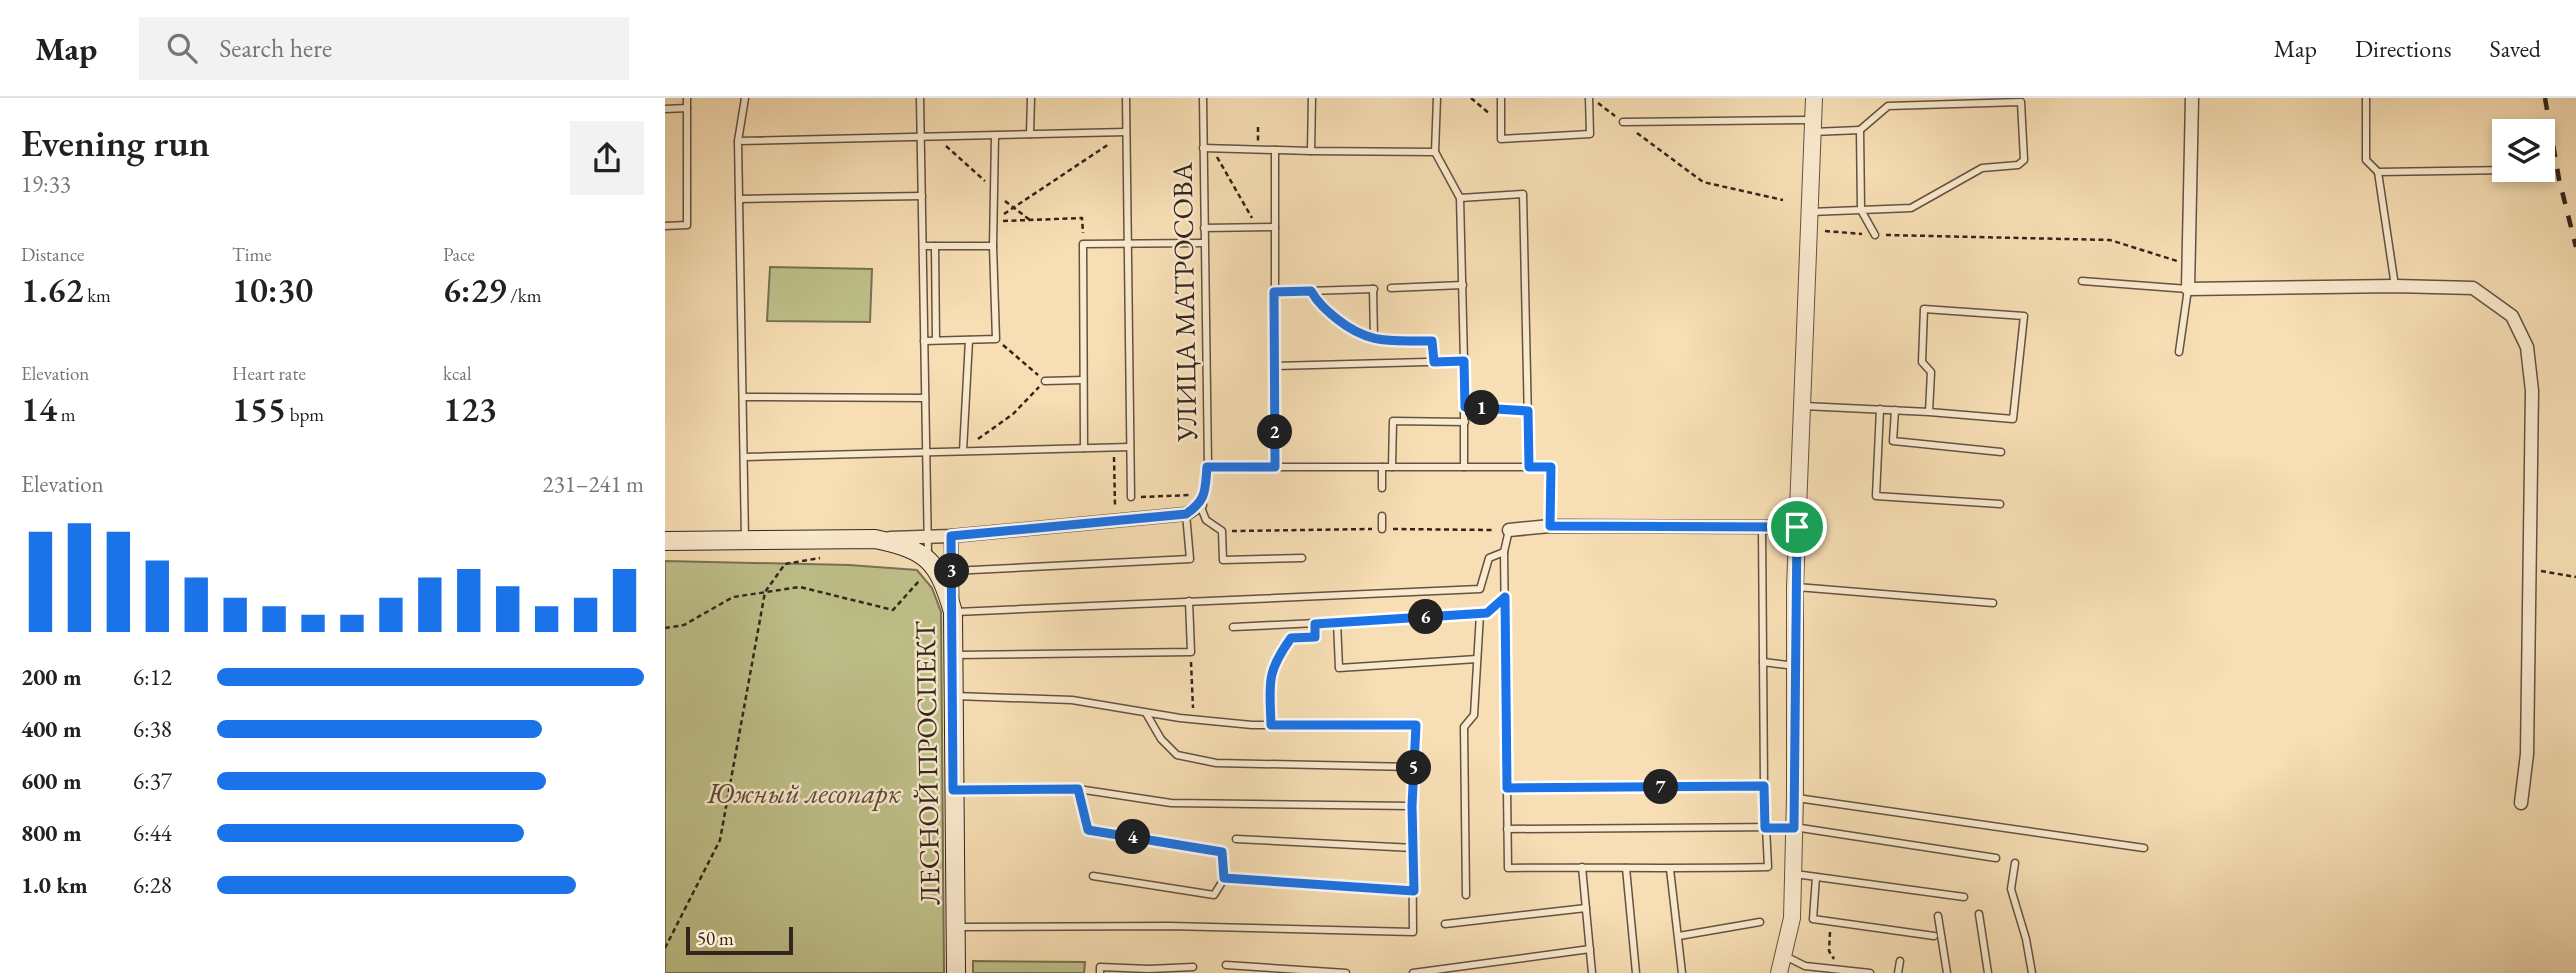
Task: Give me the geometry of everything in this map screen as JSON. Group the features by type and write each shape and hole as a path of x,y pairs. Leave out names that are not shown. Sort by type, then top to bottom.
{"main road":[{"path":"665,541 875,539 905,545 927,558"},
{"name":"ЛЕСНОЙ ПРОСПЕКТ","path":"927,558 944,581 953,612 955,973"}],"street":[{"path":"1782,968 1792,918 1795,587 1812,98"},
{"path":"2192,98 2188,289 2395,286 2473,288 2512,316 2527,347 2532,391 2531,569 2527,754 2521,803"},
{"path":"875,539 951,536 1186,514 1202,500"},
{"path":"1509,530 1550,526 1797,527"},
{"path":"951,536 953,612"}],"lane":[{"path":"665,226 687,225 687,98"},
{"path":"745,98 738,141 745,541"},
{"path":"920,98 927,558"},
{"path":"1030,134 1031,98"},
{"path":"1126,98 1131,497"},
{"name":"УЛИЦА МАТРОСОВА","path":"1202,500 1207,467 1203,98"},
{"path":"1311,151 1312,98"},
{"path":"1437,98 1435,152 1460,198 1464,467"},
{"path":"1501,98 1501,139 1590,134 1590,98"},
{"path":"2366,98 2366,160 2378,172 2395,286"},
{"path":"1623,122 1811,126 1860,130 1888,106 2021,102 2024,160 2018,165 1982,168 1911,208 1809,212"},
{"path":"665,108 687,108"},
{"path":"1860,130 1861,210 1875,235"},
{"path":"738,141 1126,132"},
{"path":"924,341 996,339 992,222 995,135"},
{"path":"1203,148 1435,152"},
{"path":"1275,150 1275,467"},
{"path":"2378,172 2492,170"},
{"path":"1460,198 1523,194 1529,467"},
{"path":"739,200 922,196"},
{"path":"1205,228 1275,227"},
{"path":"1084,448 1083,244 1204,243"},
{"path":"923,246 993,246"},
{"path":"935,246 936,340"},
{"path":"2082,281 2188,289 2179,352"},
{"path":"1391,288 1463,285"},
{"path":"1274,292 1374,289 1374,339 1432,341 1434,362"},
{"path":"1802,406 2013,419 2024,316 1924,309 1922,362 1931,372 1929,412"},
{"path":"963,451 969,340"},
{"path":"1275,366 1464,361"},
{"path":"1045,381 1083,380"},
{"path":"744,397 925,398"},
{"path":"1465,407 1528,411"},
{"path":"1880,409 1876,496 2000,504"},
{"path":"1895,410 1893,441 2001,452"},
{"path":"1392,467 1393,421 1465,422"},
{"path":"744,457 1130,447"},
{"path":"1207,467 1551,467 1550,526"},
{"path":"1382,467 1382,488"},
{"path":"1202,500 1206,520 1222,531 1223,560 1303,558"},
{"path":"952,571 1190,559 1186,514"},
{"path":"1382,516 1382,529"},
{"path":"1509,530 1504,552 1508,868 1670,869 1768,867 1764,786 1762,525"},
{"path":"953,612 1480,589 1489,558 1504,552"},
{"path":"1795,587 1993,603"},
{"path":"1233,627 1480,614 1487,613 1505,597"},
{"path":"953,655 1191,652 1189,601"},
{"path":"1466,895 1464,727 1474,715 1480,614"},
{"path":"1337,622 1339,668 1477,659"},
{"path":"1763,662 1795,666"},
{"path":"1270,675 1271,725"},
{"path":"954,696 1072,700 1193,720 1271,725 1416,725 1412,806 1413,932 1169,926 955,927"},
{"path":"1146,713 1161,739 1177,755 1216,763 1414,767"},
{"path":"1507,788 1764,786"},
{"path":"953,790 1078,789 1171,803 1412,806"},
{"path":"1078,789 1088,830 1222,852 1224,878 1214,895 1093,876"},
{"path":"1795,797 2144,848"},
{"path":"1507,828 1794,828 1996,858"},
{"path":"1236,839 1414,848"},
{"path":"2015,863 2011,889 2026,939 2032,973"},
{"path":"1582,867 1592,973"},
{"path":"1626,868 1636,973"},
{"path":"1670,869 1682,973"},
{"path":"1793,874 1963,897"},
{"path":"1816,877 1813,919 1934,936"},
{"path":"1224,878 1414,891"},
{"path":"1445,924 1586,908"},
{"path":"1979,914 1988,973"},
{"path":"1938,916 1947,973"},
{"path":"1679,936 1760,922"},
{"path":"1413,973 1590,949"},
{"path":"1898,973 1900,961"},
{"path":"1226,965 1346,973"},
{"path":"1782,968 1805,966 1870,973"},
{"path":"1100,973 1100,967 1193,967"}],"path":[{"path":"1471,98 1501,122"},
{"path":"1590,98 1703,182 1783,200"},
{"path":"992,222 1126,132"},
{"path":"1203,148 1214,152 1257,228"},
{"path":"992,222 1082,218 1083,244"},
{"path":"1825,231 1875,235 2110,240 2189,264"},
{"path":"1311,291 1319,305 1354,332 1374,339"},
{"path":"963,451 1013,414 1045,381 996,339"},
{"path":"1114,447 1115,520"},
{"path":"1131,497 1202,500"},
{"path":"1222,531 1509,530"},
{"path":"665,948 720,840 765,592 785,564 820,558"},
{"path":"2531,569 2576,577"},
{"path":"665,628 684,625 733,597 800,587 893,610 919,580"},
{"path":"1270,675 1278,656 1291,638 1315,637 1315,624"},
{"path":"1191,652 1193,720"},
{"path":"1831,921 1829,951 1839,968"}],"green space":[{"path":"770,267 872,269 870,322 767,321"},
{"name":"Южный лесопарк","path":"665,561 849,565 917,570 932,588 941,612 944,973 665,973"},
{"path":"973,961 1085,962 1084,973 973,973"}],"railway":[{"path":"2545,98 2559,179 2576,247"}],"route":[{"path":"1311,291 1319,305 1354,332 1374,339 1432,341 1434,362 1464,361 1465,407 1528,411 1529,467 1551,467 1550,526 1797,527 1794,828 1765,828 1764,786 1507,788 1505,597 1487,613 1315,624 1315,637 1291,638 1278,656 1270,675 1271,725 1416,725 1412,806 1414,891 1224,878 1222,852 1088,830 1078,789 953,790 951,536 1186,514 1200,505 1204,495 1207,467 1275,467 1274,292 1311,291"}]}
